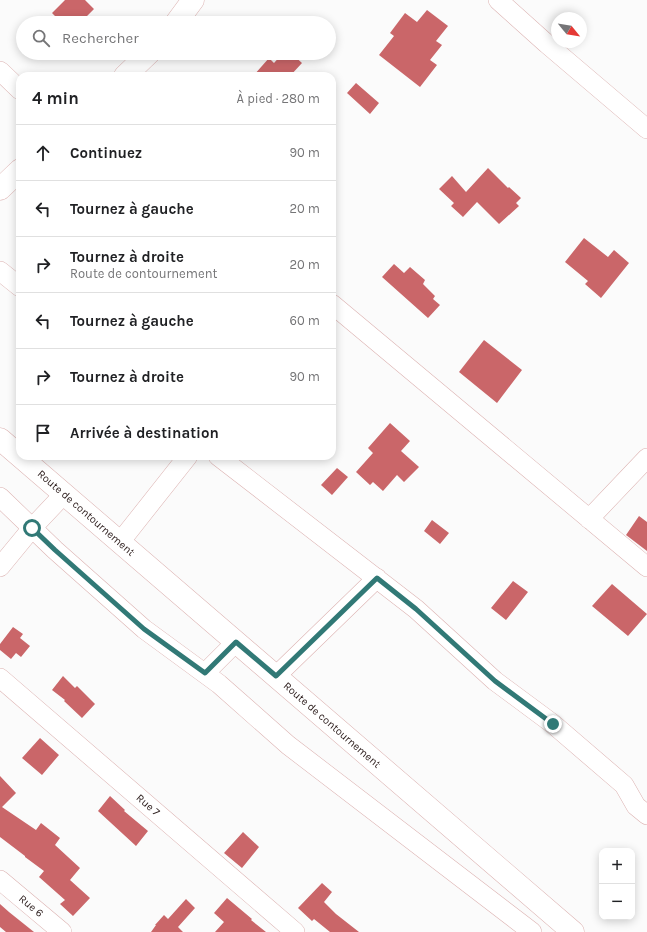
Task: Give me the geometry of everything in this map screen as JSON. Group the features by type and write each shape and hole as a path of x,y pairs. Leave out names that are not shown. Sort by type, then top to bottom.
{"street":[{"path":"181,16 193,0"},
{"path":"498,0 647,129"},
{"path":"129,72 142,60"},
{"path":"0,71 16,86"},
{"path":"0,189 16,174"},
{"path":"0,271 16,284"},
{"path":"336,307 647,567"},
{"name":"Route de contournement","path":"0,439 16,453"},
{"path":"589,519 647,458"},
{"name":"Route de contournement","path":"24,460 573,932"},
{"path":"120,542 185,460"},
{"path":"223,460 416,609 495,681 553,724 624,785 636,806 647,815"},
{"path":"0,567 32,528 64,494"},
{"path":"0,497 61,555 144,629 205,673 288,745 532,932"},
{"path":"276,676 377,578"},
{"path":"205,673 236,642"},
{"name":"Rue 7","path":"0,678 295,932"},
{"name":"Rue 6","path":"0,880 62,932"}],"building":[{"path":"65,0 85,0 94,9 87,16 55,16 52,13"},
{"path":"427,10 448,26 436,41 442,45 430,60 437,65 420,87 379,55 394,36 390,33 405,13 417,22"},
{"path":"267,60 271,60 274,63 277,60 299,60 302,63 294,72 257,72"},
{"path":"356,83 379,103 370,114 347,93"},
{"path":"488,168 508,188 509,187 521,198 516,203 519,206 499,224 477,202 463,217 451,206 454,203 439,189 452,176 466,192"},
{"path":"584,238 608,257 614,250 629,263 601,298 585,284 588,281 565,262"},
{"path":"394,264 404,273 410,267 425,280 423,284 435,296 433,299 440,305 428,318 382,277"},
{"path":"484,340 522,370 497,403 459,372"},
{"path":"390,423 410,441 401,451 419,467 404,482 397,475 383,491 373,482 370,485 356,472 373,453 368,448"},
{"path":"337,468 348,477 332,495 321,485"},
{"path":"639,516 647,522 647,551 626,535"},
{"path":"432,520 449,533 440,544 424,531"},
{"path":"513,581 528,592 506,620 491,608"},
{"path":"612,584 647,614 628,636 592,606"},
{"path":"13,627 23,634 20,638 30,646 21,657 16,653 11,659 0,650 0,644"},
{"path":"63,676 75,688 77,686 95,704 82,718 64,701 65,700 52,690"},
{"path":"40,738 59,755 42,775 22,758"},
{"path":"0,776 16,793 2,807 36,830 41,823 60,838 55,845 80,868 70,880 90,898 73,916 60,904 65,900 39,877 44,871 0,837"},
{"path":"110,796 125,810 124,811 148,831 136,846 98,811"},
{"path":"243,832 259,847 242,868 224,853"},
{"path":"322,883 332,892 324,902 336,914 359,932 330,932 314,919 312,921 298,908"},
{"path":"227,898 266,932 215,932 224,922 214,913"},
{"path":"186,899 195,908 178,927 183,932 151,932 164,915 168,919"},
{"path":"0,904 34,932 6,932 0,927"}],"route":[{"path":"32,528 144,629 205,673 236,642 276,676 377,578 416,609 495,681 553,724"}]}
